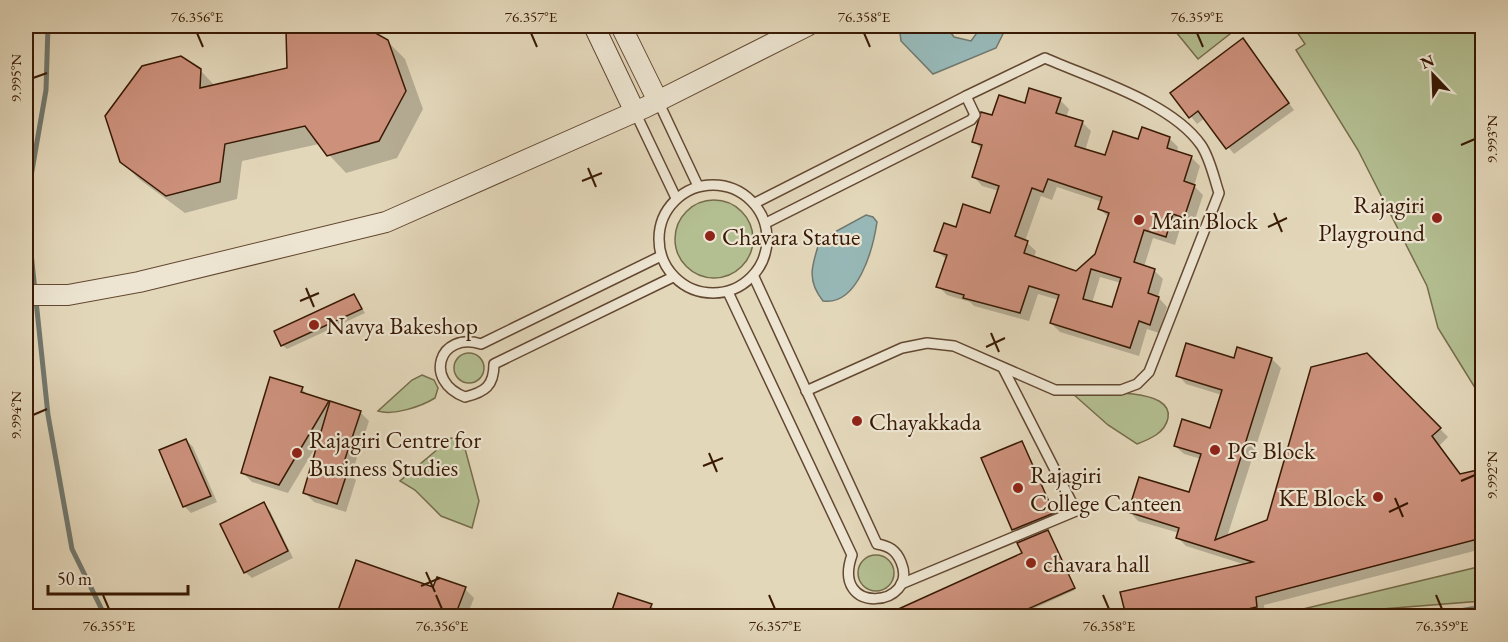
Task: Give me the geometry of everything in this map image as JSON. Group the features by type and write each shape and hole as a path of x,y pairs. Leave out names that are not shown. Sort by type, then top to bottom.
{"street":[{"path":"594,26 635,112"},
{"path":"621,26 658,101"},
{"path":"26,295 68,295 139,282 386,222 635,112 807,26"}],"lane":[{"path":"755,203 1045,58 1154,106 1182,126 1202,146 1219,193 1149,372 1137,384 1120,390 1055,390 954,346 927,343 902,348 806,391"},
{"path":"766,223 971,120 975,115 966,96"},
{"path":"658,101 698,186"},
{"path":"635,112 676,198"},
{"path":"698,186 734,188 755,203 766,223 768,247 754,277 729,292 714,295 693,291 673,277 661,256 659,231 668,208 676,198 698,186"},
{"path":"661,256 481,344 470,340 458,343 446,350 440,360 440,370 446,385 455,393 465,397 481,393 489,387 494,376 494,364 673,277"},
{"path":"754,277 877,544 891,548 898,554 904,568 901,584"},
{"path":"729,292 852,555 848,567 849,583 860,595 875,600 890,596 901,584 1076,511 1003,368"}],"green space":[{"path":"1171,26 1240,26 1198,59"},
{"name":"Rajagiri Playground","path":"1293,26 1482,26 1482,399 1438,328 1427,286 1358,150 1296,50 1305,44"},
{"path":"714,200 729,203 746,217 753,239 750,254 736,271 714,278 699,275 682,261 675,239 678,224 692,207"},
{"path":"469,353 480,357 484,368 480,379 469,383 458,379 454,368 458,357"},
{"path":"422,375 434,380 438,388 435,398 408,409 392,412 378,411 412,380"},
{"path":"1113,393 1145,396 1158,401 1166,408 1168,418 1160,432 1137,444 1108,425 1073,394"},
{"path":"451,438 463,441 479,501 472,528 441,516 415,490 400,481"},
{"path":"876,555 889,560 894,573 889,586 876,591 863,586 858,573 863,560"},
{"path":"1482,566 1482,601 1369,610 1343,616 1274,616"}],"water":[{"path":"908,26 946,26 954,37 971,41 982,26 1014,26 1005,30 996,48 933,74 901,41 900,33"},
{"path":"866,215 873,217 877,222 872,246 862,274 846,295 835,300 823,301 812,279 813,265 820,240"},
{"path":"1482,607 1482,616 1368,616 1450,611"}],"building":[{"path":"300,26 363,26 388,40 406,91 379,141 327,156 305,126 225,144 220,182 166,196 120,162 105,116 142,66 181,56 201,69 200,88 287,68 286,30"},
{"path":"1243,38 1289,103 1226,149 1198,111 1189,118 1170,93"},
{"name":"Main Block","path":"1029,88 1061,98 1056,113 1083,121 1075,146 1105,155 1113,131 1138,139 1142,127 1170,137 1167,148 1192,156 1184,181 1195,185 1184,218 1173,214 1166,237 1144,230 1134,262 1155,269 1148,293 1159,297 1150,325 1139,321 1130,348 1050,323 1059,295 1029,286 1020,313 963,298 964,295 936,287 947,255 934,251 944,223 956,227 963,204 990,213 999,186 972,177 982,145 972,142 981,112 992,115 999,95 1025,103","holes":["1048,179 1102,197 1098,209 1109,213 1095,254 1076,271 1024,253 1028,241 1015,236 1032,188 1043,192","1091,269 1121,278 1112,307 1083,299"]},
{"path":"354,294 362,309 281,346 274,331"},
{"name":"KE Block","path":"1186,343 1234,358 1237,347 1272,358 1215,540 1267,520 1311,367 1367,353 1441,428 1432,436 1460,474 1482,469 1482,538 1256,597 1257,607 1216,616 1126,616 1120,592 1253,562 1176,538 1179,528 1128,512 1139,477 1189,492 1201,454 1174,446 1182,419 1210,428 1222,390 1176,376"},
{"path":"270,377 303,387 301,392 329,401 279,485 241,473"},
{"path":"330,401 361,411 342,468 348,470 337,504 303,493"},
{"path":"186,439 211,496 183,507 159,450"},
{"name":"Rajagiri College Canteen","path":"1022,441 1054,513 1012,530 981,458"},
{"path":"264,502 288,551 244,573 220,524"},
{"name":"chavara hall","path":"1048,530 1075,588 1012,616 883,616 1022,553 1017,543"},
{"path":"356,560 433,587 437,577 466,587 455,616 336,616"},
{"path":"618,593 652,604 647,616 610,616"}],"waterway":[{"path":"48,26 46,90 26,205 48,415 72,549 105,616"}],"place":[{"name":"Rajagiri Playground","path":"1437,218"},
{"name":"Main Block","path":"1139,220"},
{"name":"Chavara Statue","path":"710,236"},
{"name":"Navya Bakeshop","path":"314,325"},
{"name":"Chayakkada","path":"857,421"},
{"name":"PG Block","path":"1215,450"},
{"name":"Rajagiri Centre for Business Studies","path":"297,453"},
{"name":"Rajagiri College Canteen","path":"1018,488"},
{"name":"KE Block","path":"1378,497"},
{"name":"chavara hall","path":"1031,563"}]}
